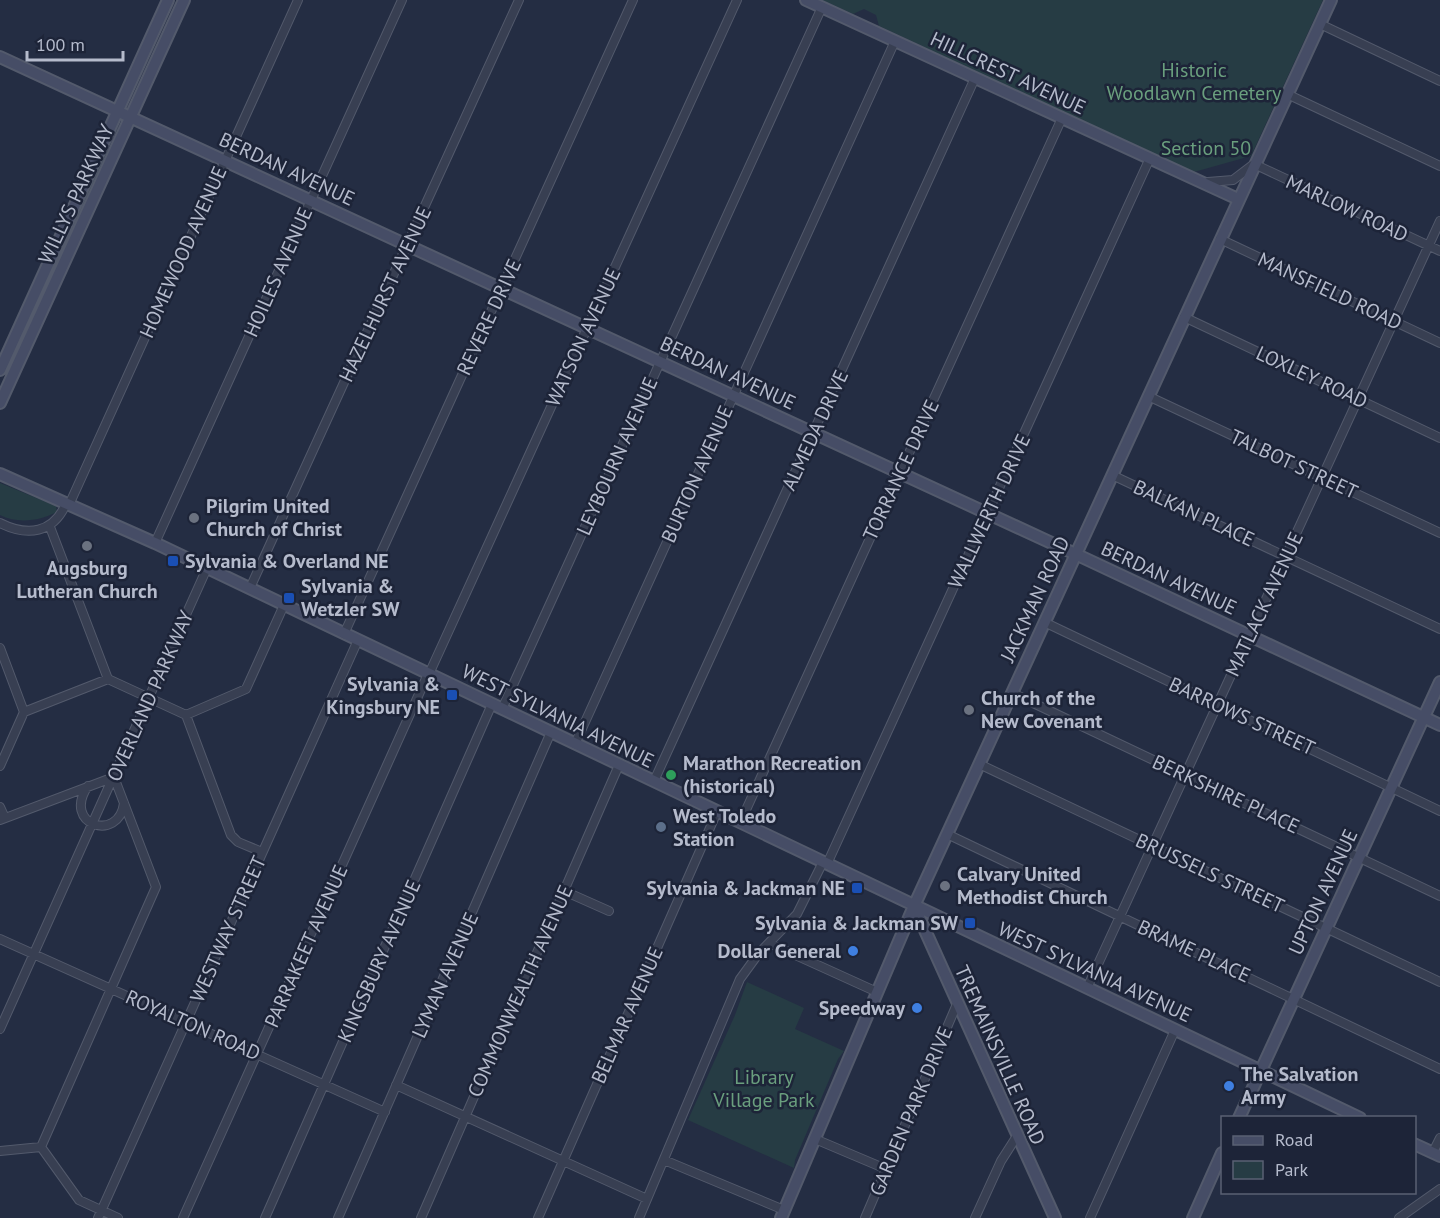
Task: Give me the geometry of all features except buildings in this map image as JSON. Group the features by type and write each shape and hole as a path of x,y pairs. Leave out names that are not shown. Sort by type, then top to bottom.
{"street":[{"name":"WILLYS PARKWAY","path":"0,370 168,0"},
{"name":"WILLYS PARKWAY","path":"0,403 183,0"},
{"name":"HOMEWOOD AVENUE","path":"50,527 68,504 298,0"},
{"name":"HOILES AVENUE","path":"155,543 402,0"},
{"name":"HAZELHURST AVENUE","path":"250,588 519,0"},
{"name":"REVERE DRIVE","path":"344,634 633,0"},
{"name":"WATSON AVENUE","path":"429,674 737,0"},
{"name":"HILLCREST AVENUE","path":"806,0 1238,199"},
{"name":"JACKMAN ROAD","path":"783,1214 914,906 1331,0"},
{"name":"LEYBOURN AVENUE","path":"497,706 660,362 822,7"},
{"path":"1320,24 1440,81"},
{"name":"BURTON AVENUE","path":"575,744 895,41"},
{"name":"BERDAN AVENUE","path":"0,57 900,472 1440,725"},
{"path":"133,76 147,82"},
{"name":"ALMEDA DRIVE","path":"654,781 975,78"},
{"path":"1287,94 1440,166"},
{"name":"TORRANCE DRIVE","path":"740,823 1062,118"},
{"path":"104,141 117,147"},
{"name":"WALLWERTH DRIVE","path":"639,1218 740,980 756,956 790,924 825,863 1150,158"},
{"name":"HILLCREST AVENUE","path":"1195,179 1208,183 1233,180 1254,164"},
{"name":"MARLOW ROAD","path":"1254,164 1440,251"},
{"name":"MATLACK AVENUE","path":"1088,988 1440,220"},
{"name":"MANSFIELD ROAD","path":"1220,239 1440,343"},
{"path":"38,286 51,292"},
{"name":"LOXLEY ROAD","path":"1184,317 1440,438"},
{"name":"TALBOT STREET","path":"1148,396 1440,533"},
{"name":"WEST SYLVANIA AVENUE","path":"0,474 155,543 1356,1116"},
{"name":"BALKAN PLACE","path":"1112,475 1440,629"},
{"path":"1,525 33,531 50,527 108,679 186,715 231,835 238,842 262,852"},
{"name":"OVERLAND PARKWAY","path":"0,1029 207,568"},
{"path":"186,715 246,689 284,605"},
{"name":"BARROWS STREET","path":"1044,622 1440,811"},
{"name":"WESTWAY STREET","path":"100,1214 358,640"},
{"path":"0,648 24,712 0,766"},
{"name":"PARRAKEET AVENUE","path":"183,1218 429,674"},
{"path":"24,712 108,679"},
{"name":"UPTON AVENUE","path":"1240,1116 1440,682"},
{"name":"BERKSHIRE PLACE","path":"1012,693 1440,896"},
{"name":"KINGSBURY AVENUE","path":"265,1218 497,706"},
{"name":"LYMAN AVENUE","path":"338,1218 551,732"},
{"name":"BRUSSELS STREET","path":"979,764 1440,982"},
{"name":"COMMONWEALTH AVENUE","path":"421,1218 619,765"},
{"path":"0,807 2,819 114,777 156,886 41,1147"},
{"name":"OVERLAND PARKWAY","path":"88,786 82,796 80,807 85,819 92,825 101,826 115,821 123,809 124,801"},
{"name":"BELMAR AVENUE","path":"537,1218 717,812"},
{"name":"BRAME PLACE","path":"947,834 1440,1068"},
{"path":"564,891 609,911"},
{"name":"TREMAINSVILLE ROAD","path":"914,906 1055,1218"},
{"name":"ROYALTON ROAD","path":"0,939 385,1112"},
{"path":"769,943 877,992"},
{"name":"GARDEN PARK DRIVE","path":"864,1218 957,1004"},
{"path":"1090,1218 1175,1030"},
{"path":"396,1085 647,1199"},
{"path":"975,1218 1001,1161 1017,1136"},
{"path":"815,1138 886,1169"},
{"path":"1416,1144 1437,1154 1440,1138"},
{"path":"0,1151 41,1147"},
{"path":"41,1147 75,1196 100,1214 118,1218"},
{"path":"1193,1218 1221,1156"},
{"path":"664,1160 783,1214"},
{"path":"1399,1218 1440,1189"}],"green space":[{"name":"Historic Woodlawn Cemetery","path":"822,0 1323,0 1251,156 1194,172 879,26 876,15 864,9 853,14"},
{"path":"106,149 108,152 90,197 45,287"},
{"path":"0,483 56,506 57,512 43,518 28,520 14,520 0,515"},
{"name":"Library Village Park","path":"747,982 804,1008 795,1029 844,1051 838,1059 795,1160 794,1168 688,1120 735,1015"}],"place":[{"name":"Pilgrim United Church of Christ","path":"194,518"},
{"name":"Augsburg Lutheran Church","path":"87,546"},
{"name":"Sylvania & Overland NE","path":"173,561"},
{"name":"Sylvania & Wetzler SW","path":"289,598"},
{"name":"Sylvania & Kingsbury NE","path":"452,695"},
{"name":"Church of the New Covenant","path":"969,710"},
{"name":"Marathon Recreation (historical)","path":"671,775"},
{"name":"West Toledo Station","path":"661,827"},
{"name":"Calvary United Methodist Church","path":"945,886"},
{"name":"Sylvania & Jackman NE","path":"857,888"},
{"name":"Sylvania & Jackman SW","path":"970,923"},
{"name":"Dollar General","path":"853,951"},
{"name":"Speedway","path":"917,1008"},
{"name":"The Salvation Army","path":"1229,1086"}],"park label":[{"name":"Section 50","path":"1206,148"}]}
